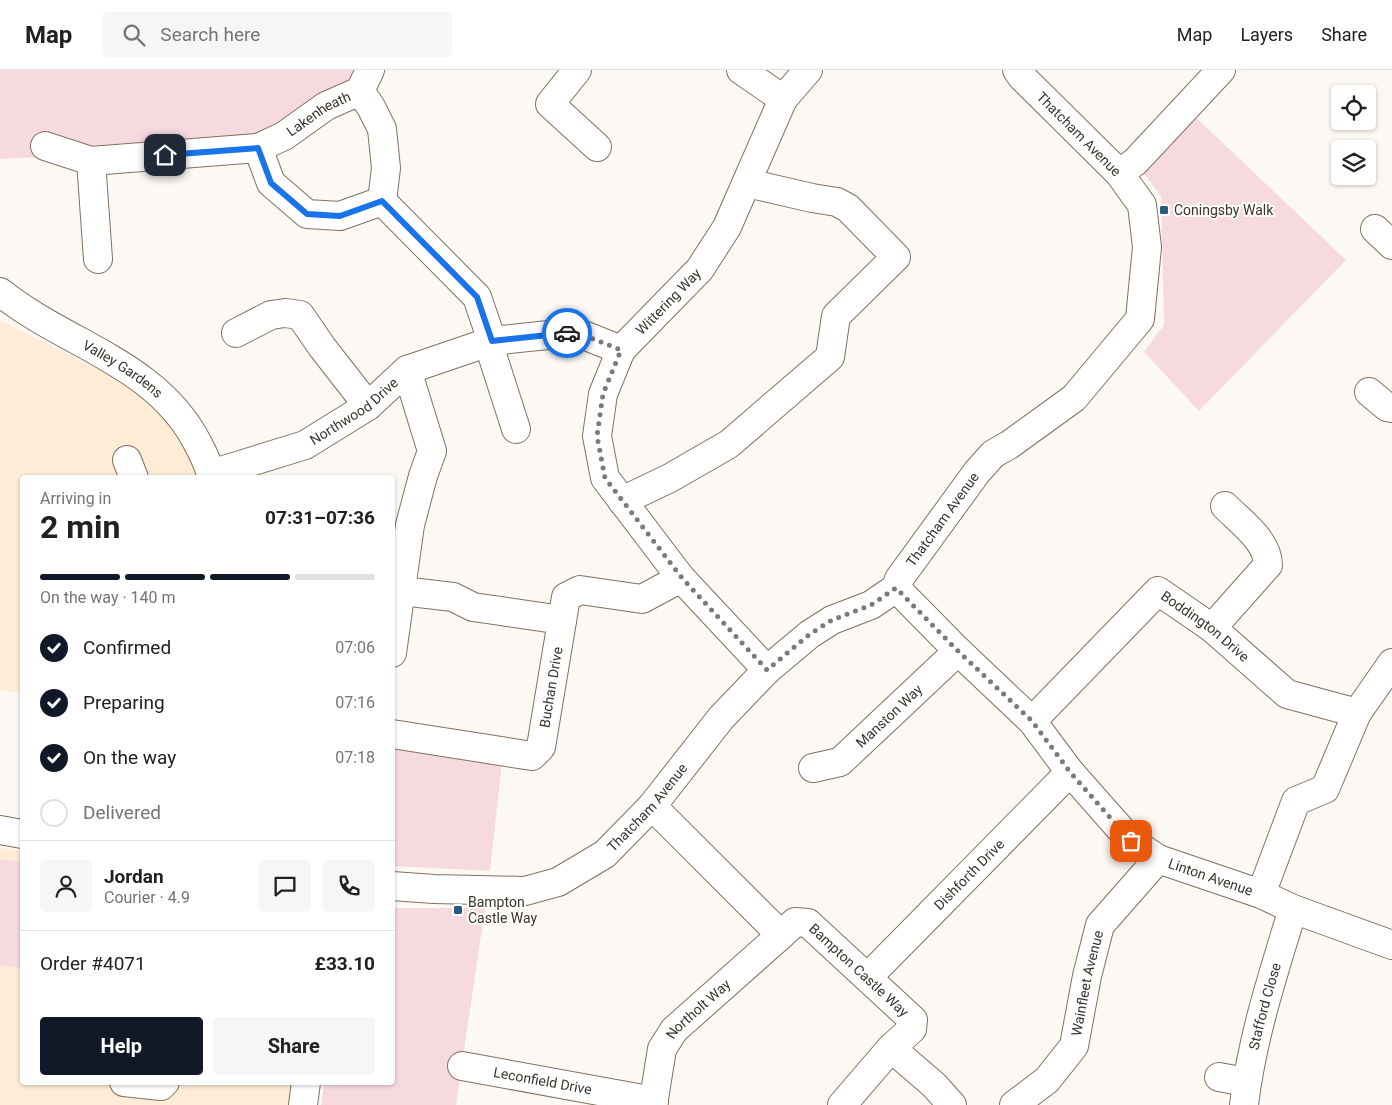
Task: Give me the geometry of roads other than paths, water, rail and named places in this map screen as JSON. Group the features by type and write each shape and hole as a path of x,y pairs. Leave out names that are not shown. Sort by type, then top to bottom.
{"street":[{"path":"577,70 550,104 597,147"},
{"path":"741,70 783,99"},
{"name":"Wittering Way","path":"767,670 682,578 605,478 597,436 603,394 621,350 700,269 727,227 783,99 808,70"},
{"name":"Thatcham Avenue","path":"395,886 434,890 525,891 558,882 605,854 652,806 721,718 767,670 810,634 832,620 871,605 896,588 899,579 977,472 993,454 1010,445 1074,398 1140,319 1147,247 1142,205 1119,173 1017,70"},
{"path":"1119,173 1135,162 1221,70"},
{"path":"365,81 371,107 382,129 386,168 382,201"},
{"name":"Lakenheath","path":"258,148 284,136 365,81"},
{"path":"45,146 91,161 258,148 271,183 307,214 340,216 382,201"},
{"path":"91,161 98,259"},
{"path":"622,501 670,478 729,444 830,357 836,316 896,257 848,208 836,202 747,183"},
{"path":"382,201 477,297 516,429"},
{"name":"Valley Gardens","path":"0,292 34,316 114,361 150,384 173,405 183,418 208,467"},
{"path":"236,333 271,315 285,313 300,315 322,347 368,406"},
{"name":"Northwood Drive","path":"208,467 305,445 368,406 407,370 490,342 576,332 621,350"},
{"path":"395,634 410,524 432,451 407,370"},
{"path":"1369,392 1387,407 1392,408"},
{"path":"1212,628 1268,566 1268,559 1262,542 1225,506"},
{"name":"Buchan Drive","path":"395,734 532,756 541,747 566,597 580,590 642,599 682,578"},
{"name":"Linton Avenue","path":"896,588 958,651 1032,721 1070,772 1131,841 1158,859 1261,894 1293,909 1392,945"},
{"path":"402,591 453,597 473,607 562,620"},
{"name":"Boddington Drive","path":"1032,721 1158,591 1212,628 1287,694 1357,713"},
{"name":"Manston Way","path":"813,768 840,762 958,651"},
{"path":"1261,894 1296,801 1325,789 1357,713 1392,663"},
{"name":"Dishforth Drive","path":"868,977 1070,772"},
{"path":"652,806 781,935"},
{"path":"0,830 20,834"},
{"name":"Wainfleet Avenue","path":"1014,1105 1048,1080 1074,1046 1087,976 1100,925 1158,859"},
{"name":"Stafford Close","path":"1245,1094 1260,1020 1293,909"},
{"name":"Bampton Castle Way","path":"781,935 795,922 808,923 913,1020 912,1029 891,1048"},
{"name":"Northolt Way","path":"653,1103 662,1049 674,1030 781,935"},
{"path":"842,1105 891,1048 934,1085 952,1105"},
{"name":"Leconfield Drive","path":"462,1066 653,1103"},
{"path":"1219,1077 1245,1094"},
{"path":"303,1105 306,1085"}],"place":[{"name":"Coningsby Walk","path":"1164,210"},
{"name":"Bampton Castle Way","path":"458,910"}]}
